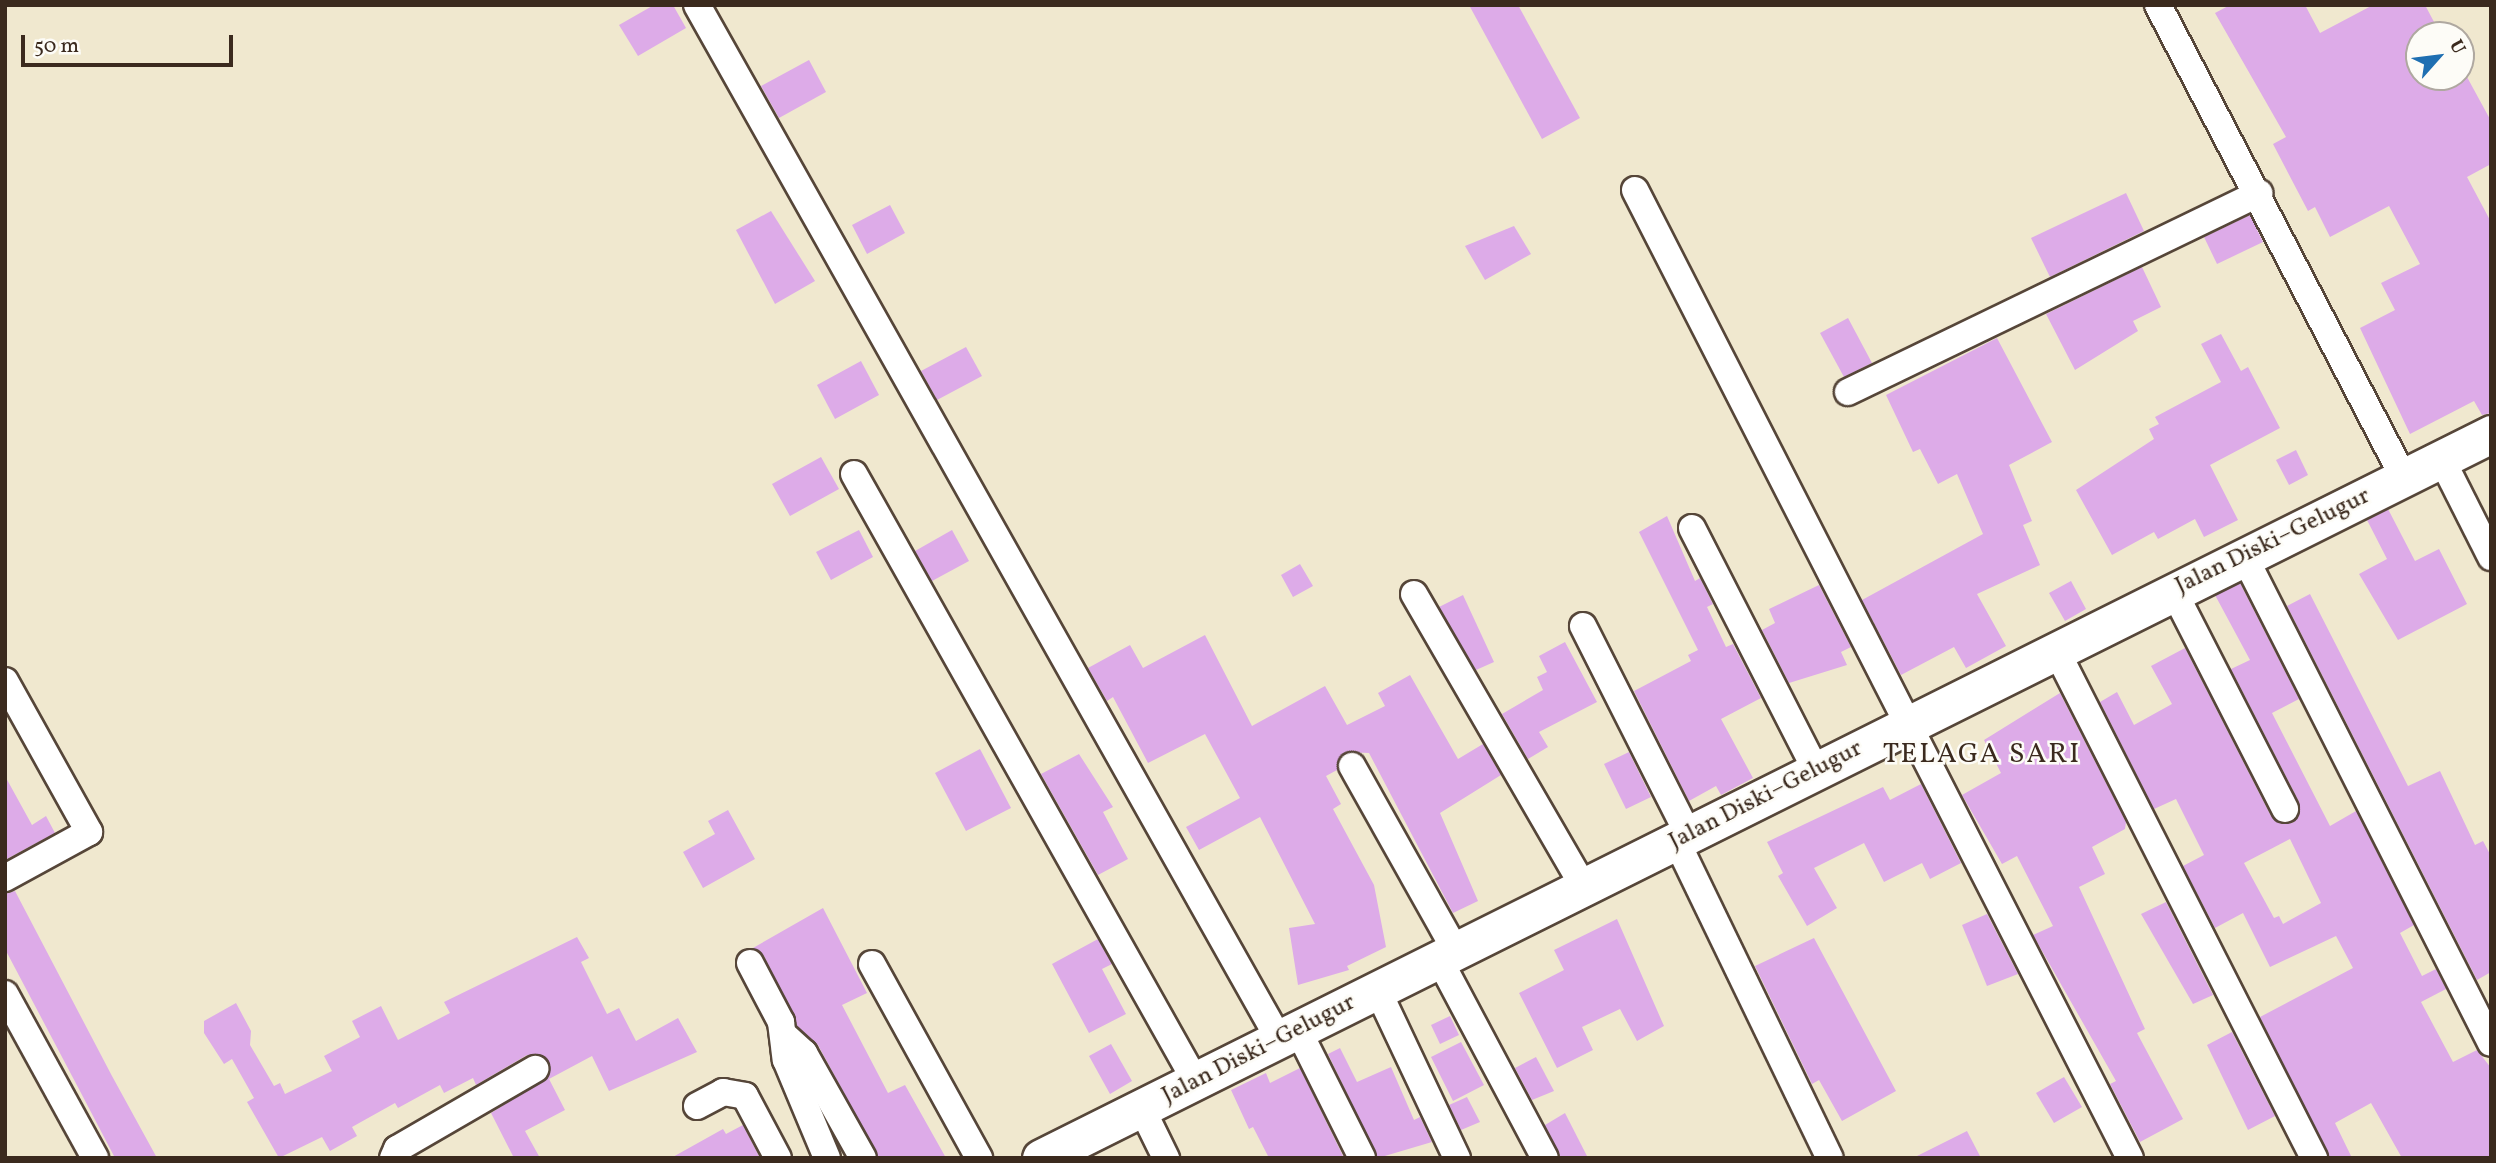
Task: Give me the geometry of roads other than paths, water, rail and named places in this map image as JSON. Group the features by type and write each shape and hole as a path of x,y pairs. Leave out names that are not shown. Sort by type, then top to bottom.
{"main road":[{"name":"Jalan Diski–Gelugur","path":"1041,1158 2057,652 2244,554 2405,480 2441,458 2491,434"}],"street":[{"path":"697,5 1362,1158"},
{"path":"2158,5 2259,193 2405,480"},
{"path":"1636,190 1906,725 2130,1158"},
{"path":"1848,392 2259,193"},
{"path":"2441,458 2491,557"},
{"path":"855,474 1196,1082"},
{"path":"1692,528 1816,770"},
{"path":"2244,554 2491,1043"},
{"path":"2173,590 2285,809"},
{"path":"1414,594 1584,887"},
{"path":"1583,626 1830,1158"},
{"path":"2057,652 2314,1158"},
{"path":"5,681 89,832 5,878"},
{"path":"1352,766 1545,1158"},
{"path":"750,963 785,1035 804,1053 863,1158"},
{"path":"872,964 979,1158"},
{"path":"1378,990 1457,1158"},
{"path":"5,994 95,1158"},
{"path":"785,1035 786,1060 827,1158"},
{"path":"393,1158 397,1149 535,1069"},
{"path":"697,1106 723,1092 745,1096 778,1158"},
{"path":"1142,1110 1166,1158"}],"district":[{"name":"TELAGA SARI","path":"1982,755"}]}
